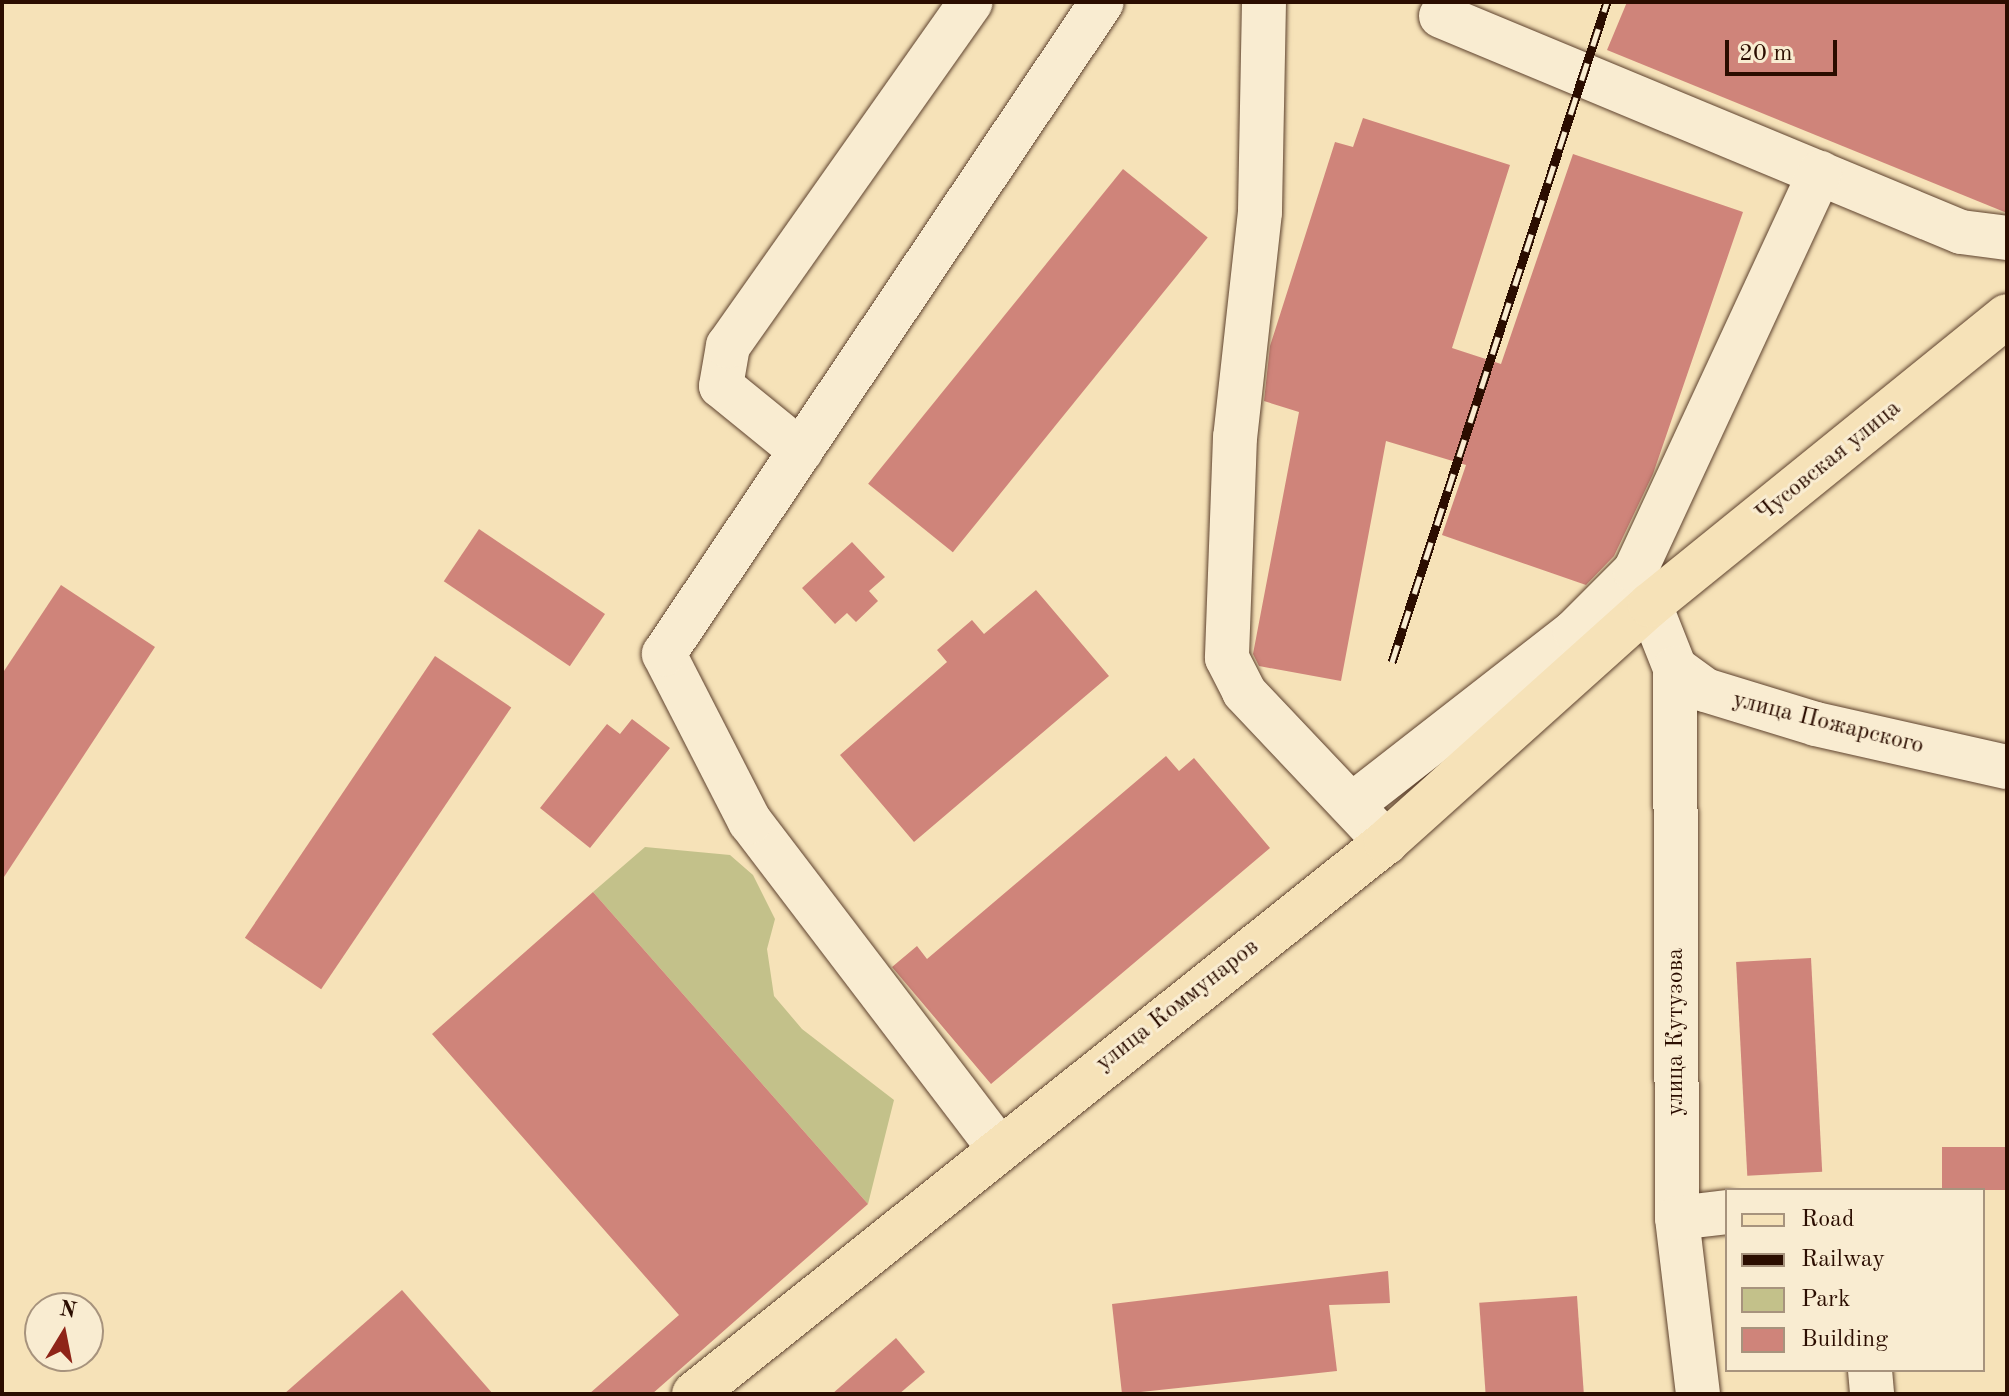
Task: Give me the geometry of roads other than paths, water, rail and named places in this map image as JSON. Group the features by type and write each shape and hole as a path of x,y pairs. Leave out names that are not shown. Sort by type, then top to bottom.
{"main road":[{"name":"Чусовская улица","path":"1650,605 2007,316"},
{"name":"улица Коммунаров","path":"694,1394 998,1147 1386,842 1650,605"}],"street":[{"path":"801,451 721,386 728,346 971,2"},
{"path":"998,1147 750,822 664,654 1102,2"},
{"path":"1264,2 1260,212 1235,437 1227,658 1244,692 1386,842"},
{"path":"1441,16 1961,232 2007,238"},
{"path":"1353,804 1575,631 1635,571 1820,173"},
{"path":"1650,605 1675,668"},
{"name":"улица Пожарского","path":"1675,668 1748,707 2007,767"},
{"name":"улица Кутузова","path":"1675,668 1677,1218 1698,1394"},
{"path":"1677,1218 1725,1212"},
{"path":"1870,1372 1872,1394"}],"railway":[{"path":"1392,662 1607,2"}]}
